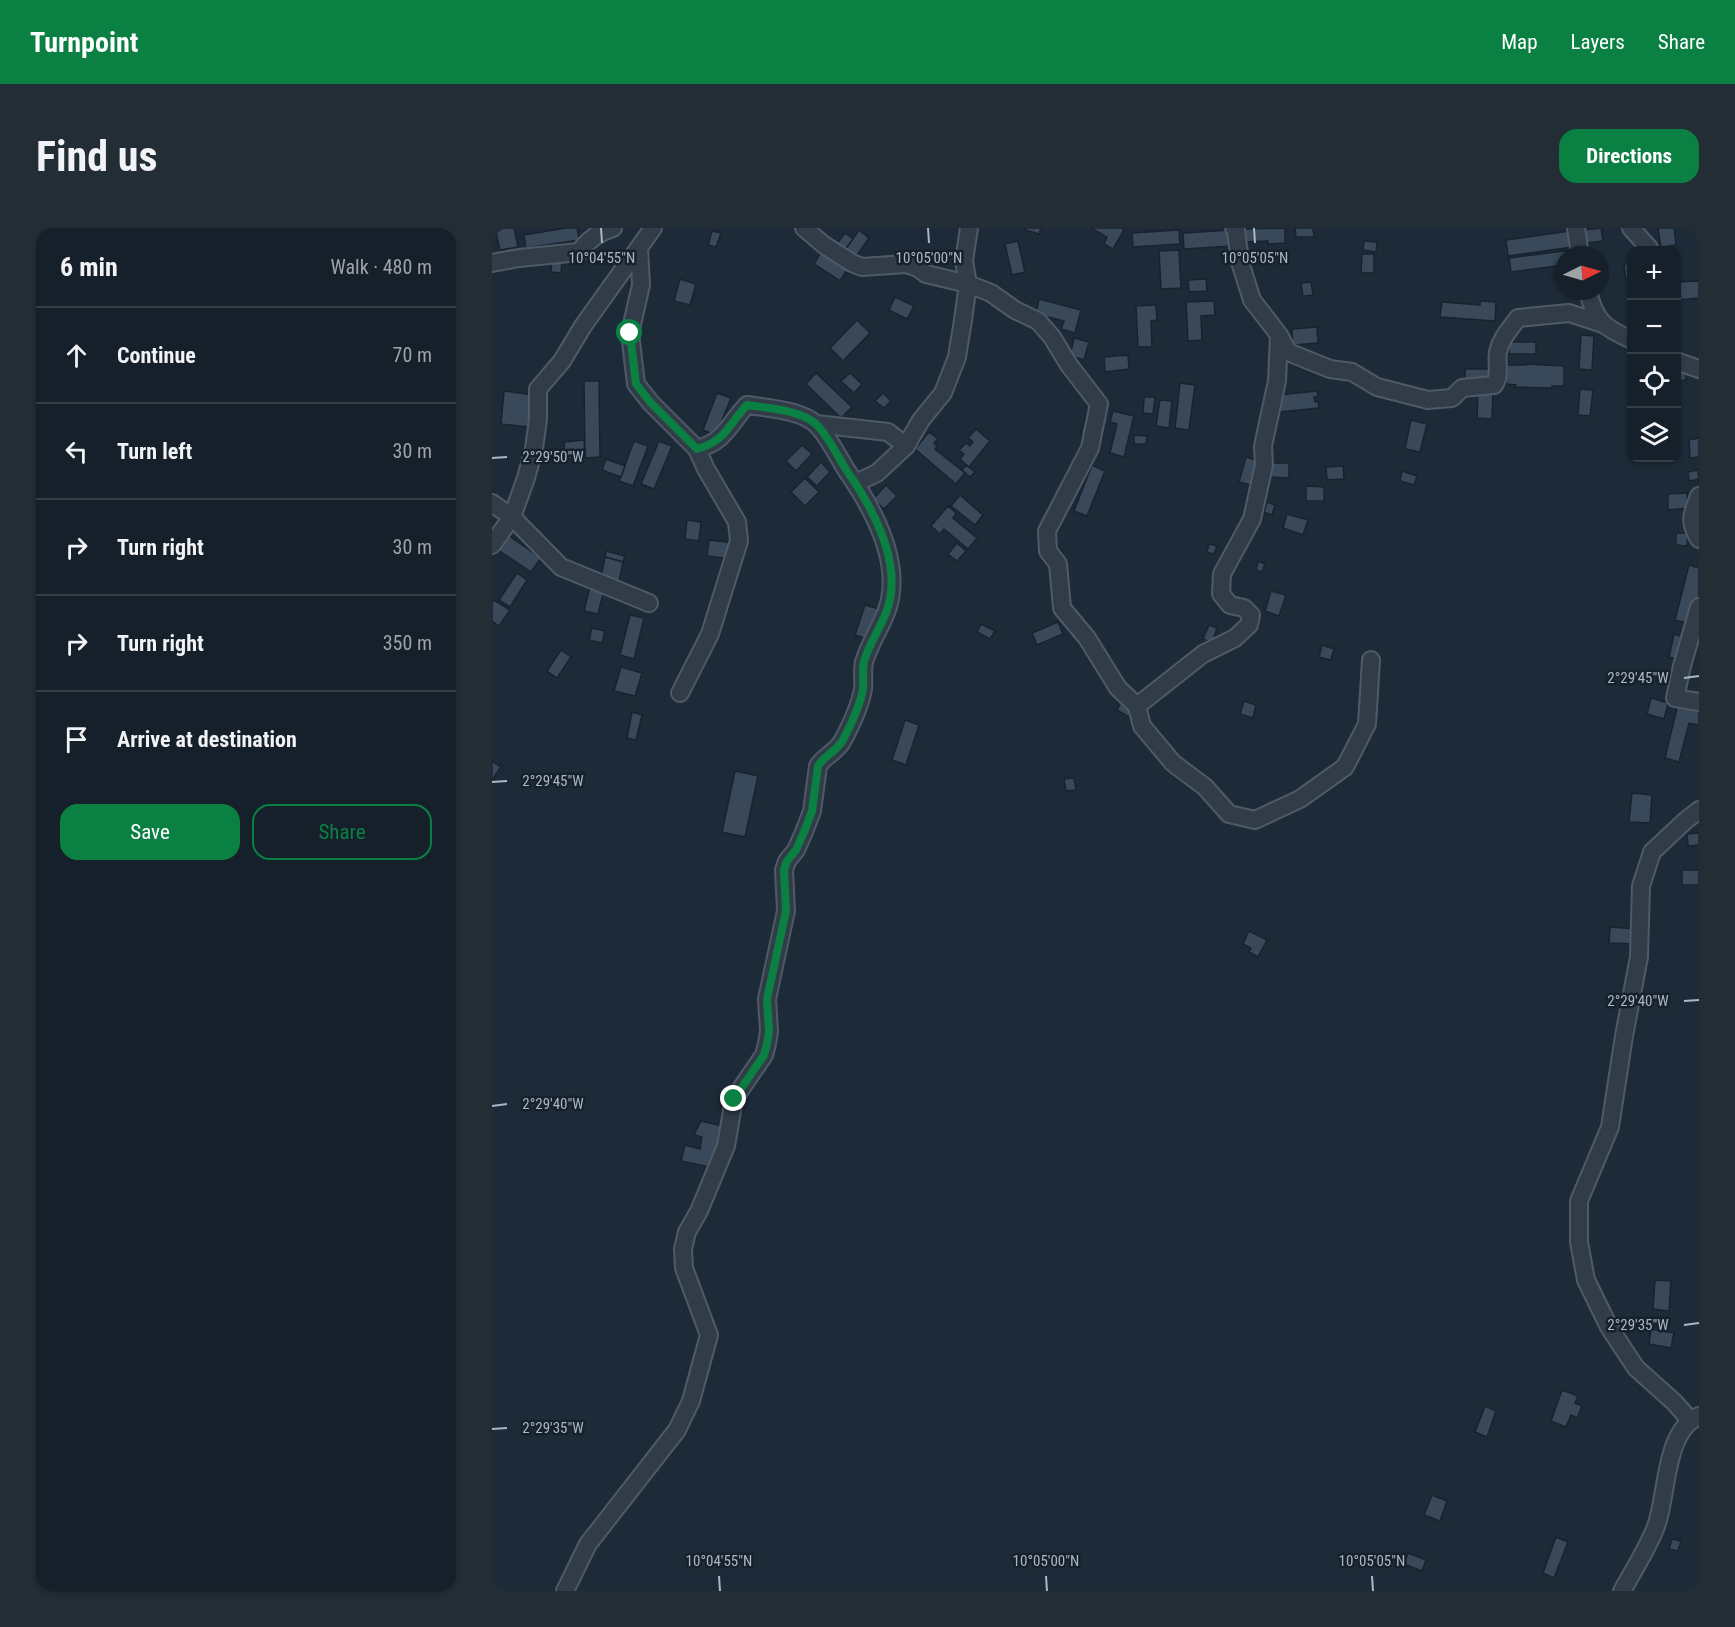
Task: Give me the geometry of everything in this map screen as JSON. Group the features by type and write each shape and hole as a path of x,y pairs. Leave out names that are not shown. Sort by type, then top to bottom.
{"street":[{"path":"492,545 512,517 526,478 534,449 538,419 538,389 562,361 652,228"},
{"path":"804,228 852,263 862,267 906,264 926,274 968,284 992,293 1015,310 1038,321 1052,337 1069,365 1099,404 1090,448 1047,531 1048,551 1059,564 1062,608 1087,638 1118,688 1137,706 1143,726 1173,762 1205,787 1229,814 1255,820 1300,800 1345,767 1367,724 1371,660"},
{"path":"856,483 877,473 906,447 921,420 943,393 957,357 968,284 964,261 969,228"},
{"path":"1234,228 1240,262 1252,300 1279,335 1288,352 1330,369 1352,372 1377,387 1428,400 1452,398 1462,388 1494,385 1498,379 1498,352 1503,338 1518,318 1569,314 1603,324 1627,337"},
{"path":"1576,228 1579,246"},
{"path":"1631,228 1647,246"},
{"path":"492,263 579,252 587,241 606,229"},
{"path":"639,249 641,285 630,333 636,384 651,403 697,449 737,522 739,541 710,634 680,693"},
{"path":"1590,300 1593,310 1603,324"},
{"path":"1137,706 1203,654 1235,638 1249,626 1251,615 1244,608 1230,605 1221,594 1222,574 1251,519 1257,498 1264,465 1263,446 1277,381 1279,335"},
{"path":"1681,362 1699,369"},
{"path":"697,449 713,445 747,405 794,413 816,424 888,432 906,447"},
{"path":"565,1591 588,1545 686,1414 709,1335 684,1268 683,1250 687,1232 699,1211 726,1146 734,1099 764,1055 769,1031 767,999 786,911 784,879 787,861 796,850 812,811 818,766 842,742 859,703 863,687 865,658 889,604 891,574 885,543 856,483 816,424"},
{"path":"1699,496 1691,515 1694,530 1699,538"},
{"path":"492,503 512,517 561,567 649,603"},
{"path":"1699,608 1696,632 1682,666 1675,698 1699,702"},
{"path":"1622,1591 1656,1527 1665,1480 1678,1437 1695,1418 1636,1368 1609,1327 1586,1280 1579,1242 1579,1201 1610,1127 1639,957 1641,886 1652,852 1699,810"}],"building":[{"path":"495,228 514,228 518,247 500,250"},
{"path":"577,228 579,240 526,248 524,235"},
{"path":"1025,228 1041,228 1039,234 1025,230"},
{"path":"1091,228 1121,228 1124,230 1113,249 1104,244 1107,237"},
{"path":"1285,228 1285,243 1243,242 1242,229"},
{"path":"1295,228 1313,228 1314,237 1296,237"},
{"path":"1601,228 1603,241 1586,243 1584,230"},
{"path":"1658,228 1674,228 1676,245 1661,246"},
{"path":"859,230 869,238 855,258 845,250"},
{"path":"1179,230 1180,244 1133,247 1132,233"},
{"path":"1232,230 1233,246 1184,249 1183,233"},
{"path":"712,231 721,233 716,247 708,245"},
{"path":"1570,231 1573,246 1555,246 1555,249 1508,256 1506,240"},
{"path":"845,233 853,239 845,250 837,244"},
{"path":"1018,241 1025,272 1012,275 1005,244"},
{"path":"1364,241 1377,242 1376,252 1363,250"},
{"path":"1179,250 1181,288 1161,289 1159,251"},
{"path":"822,251 848,268 840,281 814,264"},
{"path":"1555,252 1555,266 1511,272 1509,258"},
{"path":"1362,254 1374,254 1374,273 1361,273"},
{"path":"552,258 562,259 561,273 551,272"},
{"path":"1624,264 1627,264 1627,280 1626,280"},
{"path":"680,279 696,284 690,305 674,301"},
{"path":"1206,279 1207,291 1189,292 1188,280"},
{"path":"1699,281 1699,298 1681,300 1681,282"},
{"path":"1311,282 1313,295 1303,296 1301,283"},
{"path":"895,297 914,306 907,319 889,310"},
{"path":"1039,299 1081,310 1075,333 1061,329 1064,321 1036,314"},
{"path":"1214,301 1215,315 1201,316 1202,340 1188,341 1186,302"},
{"path":"1480,301 1496,302 1495,321 1440,317 1442,302 1480,305"},
{"path":"1156,305 1157,320 1151,321 1152,347 1138,347 1136,306"},
{"path":"857,320 870,333 843,361 830,348"},
{"path":"1317,327 1318,343 1293,345 1292,329"},
{"path":"1581,335 1594,336 1592,370 1579,369"},
{"path":"1074,338 1089,342 1084,360 1070,356"},
{"path":"1509,342 1536,342 1536,354 1509,354"},
{"path":"1128,355 1129,369 1105,372 1104,357"},
{"path":"1507,365 1564,366 1564,386 1515,387 1516,385 1506,384"},
{"path":"1681,366 1684,366 1686,380 1681,380"},
{"path":"1465,369 1492,369 1492,382 1465,383"},
{"path":"816,373 852,407 841,418 806,384"},
{"path":"850,373 862,384 854,393 841,381"},
{"path":"584,381 599,381 600,457 585,458"},
{"path":"1180,383 1195,385 1189,430 1175,428"},
{"path":"1478,388 1493,389 1492,419 1477,418"},
{"path":"1580,389 1593,390 1590,416 1578,415"},
{"path":"504,391 534,395 530,427 501,424"},
{"path":"1317,391 1318,397 1314,397 1315,402 1318,401 1319,408 1279,412 1278,395"},
{"path":"717,393 731,398 716,435 703,430"},
{"path":"883,393 891,401 884,408 875,401"},
{"path":"1144,397 1155,397 1153,414 1143,413"},
{"path":"1160,400 1172,401 1169,428 1156,426"},
{"path":"1113,411 1134,416 1124,457 1110,453 1117,424 1110,422"},
{"path":"1085,419 1093,421 1090,436 1081,434"},
{"path":"1411,420 1427,424 1420,452 1405,449"},
{"path":"976,429 990,441 969,467 960,459 964,454 959,450 966,443 970,446 973,442 968,438"},
{"path":"929,432 938,439 934,443 937,446 935,449 965,473 956,484 915,449"},
{"path":"1134,435 1147,436 1146,444 1134,444"},
{"path":"1699,438 1699,457 1690,458 1689,440"},
{"path":"584,440 585,458 565,459 564,442"},
{"path":"634,441 648,446 633,486 619,481"},
{"path":"659,441 672,446 654,489 641,484"},
{"path":"802,445 812,454 796,471 786,461"},
{"path":"1246,457 1259,461 1251,485 1239,482"},
{"path":"606,459 625,466 621,477 602,470"},
{"path":"821,462 830,472 817,486 807,477"},
{"path":"1270,463 1289,463 1289,478 1270,477"},
{"path":"966,465 975,472 970,477 962,470"},
{"path":"1092,465 1105,471 1087,516 1074,511"},
{"path":"1343,466 1344,479 1327,480 1326,467"},
{"path":"1698,470 1699,479 1689,481 1688,472"},
{"path":"1402,471 1417,476 1414,485 1400,481"},
{"path":"805,478 819,492 805,506 791,492"},
{"path":"886,485 897,496 884,509 873,499"},
{"path":"1306,486 1324,487 1324,501 1306,501"},
{"path":"1687,493 1688,508 1668,510 1668,494"},
{"path":"960,495 983,515 975,525 951,506"},
{"path":"1267,502 1275,505 1272,515 1264,512"},
{"path":"948,506 956,513 953,518 977,538 968,549 944,529 940,534 931,526"},
{"path":"1287,514 1308,520 1303,535 1283,528"},
{"path":"687,520 701,522 699,541 685,539"},
{"path":"1676,533 1688,533 1687,546 1676,545"},
{"path":"508,535 541,558 531,572 498,550"},
{"path":"709,540 735,543 733,559 707,556"},
{"path":"957,543 966,551 957,561 948,554"},
{"path":"1209,544 1217,546 1214,554 1207,552"},
{"path":"606,551 625,556 623,562 605,557"},
{"path":"605,557 623,562 619,582 601,577"},
{"path":"1258,561 1265,564 1262,572 1256,570"},
{"path":"1689,565 1699,568 1699,595 1692,624 1675,620"},
{"path":"517,573 527,580 510,607 499,600"},
{"path":"591,583 605,586 598,614 584,611"},
{"path":"1271,591 1286,595 1279,616 1265,611"},
{"path":"494,600 510,610 499,626 492,621"},
{"path":"865,605 879,609 870,640 855,635"},
{"path":"630,615 644,618 634,659 620,655"},
{"path":"1058,622 1063,634 1037,645 1032,633"},
{"path":"981,624 995,631 990,639 977,632"},
{"path":"1209,625 1217,628 1212,643 1203,639"},
{"path":"592,628 605,631 602,643 589,640"},
{"path":"1674,634 1687,638 1682,661 1669,657"},
{"path":"1322,645 1334,649 1331,660 1319,657"},
{"path":"561,650 571,657 557,678 547,671"},
{"path":"621,667 642,673 635,696 614,691"},
{"path":"1651,698 1668,703 1664,719 1647,714"},
{"path":"1244,701 1256,705 1253,718 1240,714"},
{"path":"1121,702 1133,708 1129,717 1117,710"},
{"path":"1678,704 1699,709 1699,725 1689,723 1679,762 1665,758"},
{"path":"632,712 642,715 636,740 627,738"},
{"path":"905,720 919,725 906,765 892,760"},
{"path":"492,761 501,767 492,780"},
{"path":"735,771 758,776 745,837 722,832"},
{"path":"1074,778 1076,790 1066,791 1064,779"},
{"path":"1632,793 1652,795 1650,823 1629,822"},
{"path":"1699,833 1699,845 1688,846 1687,834"},
{"path":"1682,870 1699,870 1699,885 1682,885"},
{"path":"1610,927 1637,929 1636,944 1609,943"},
{"path":"1249,931 1267,940 1258,957 1249,952 1251,948 1243,944"},
{"path":"701,1121 723,1126 714,1168 681,1161 685,1145 700,1149 702,1137 694,1135"},
{"path":"1655,1280 1671,1281 1669,1311 1653,1309"},
{"path":"1651,1329 1674,1333 1671,1348 1649,1344"},
{"path":"1562,1390 1578,1396 1575,1403 1582,1406 1577,1418 1571,1415 1566,1427 1551,1421"},
{"path":"1485,1406 1496,1411 1487,1437 1475,1432"},
{"path":"1432,1495 1447,1501 1440,1521 1424,1515"},
{"path":"1556,1537 1568,1542 1554,1578 1543,1573"},
{"path":"1672,1539 1681,1541 1678,1551 1669,1549"},
{"path":"1408,1553 1426,1560 1422,1571 1404,1564"}],"route":[{"path":"630,333 636,384 651,403 697,449 713,445 747,405 794,413 816,424 856,483 871,511 885,543 891,574 889,604 868,650 863,667 863,687 859,703 842,742 818,766 812,811 796,850 787,861 784,870 786,911 767,999 769,1031 767,1044 764,1055 734,1099"}]}
